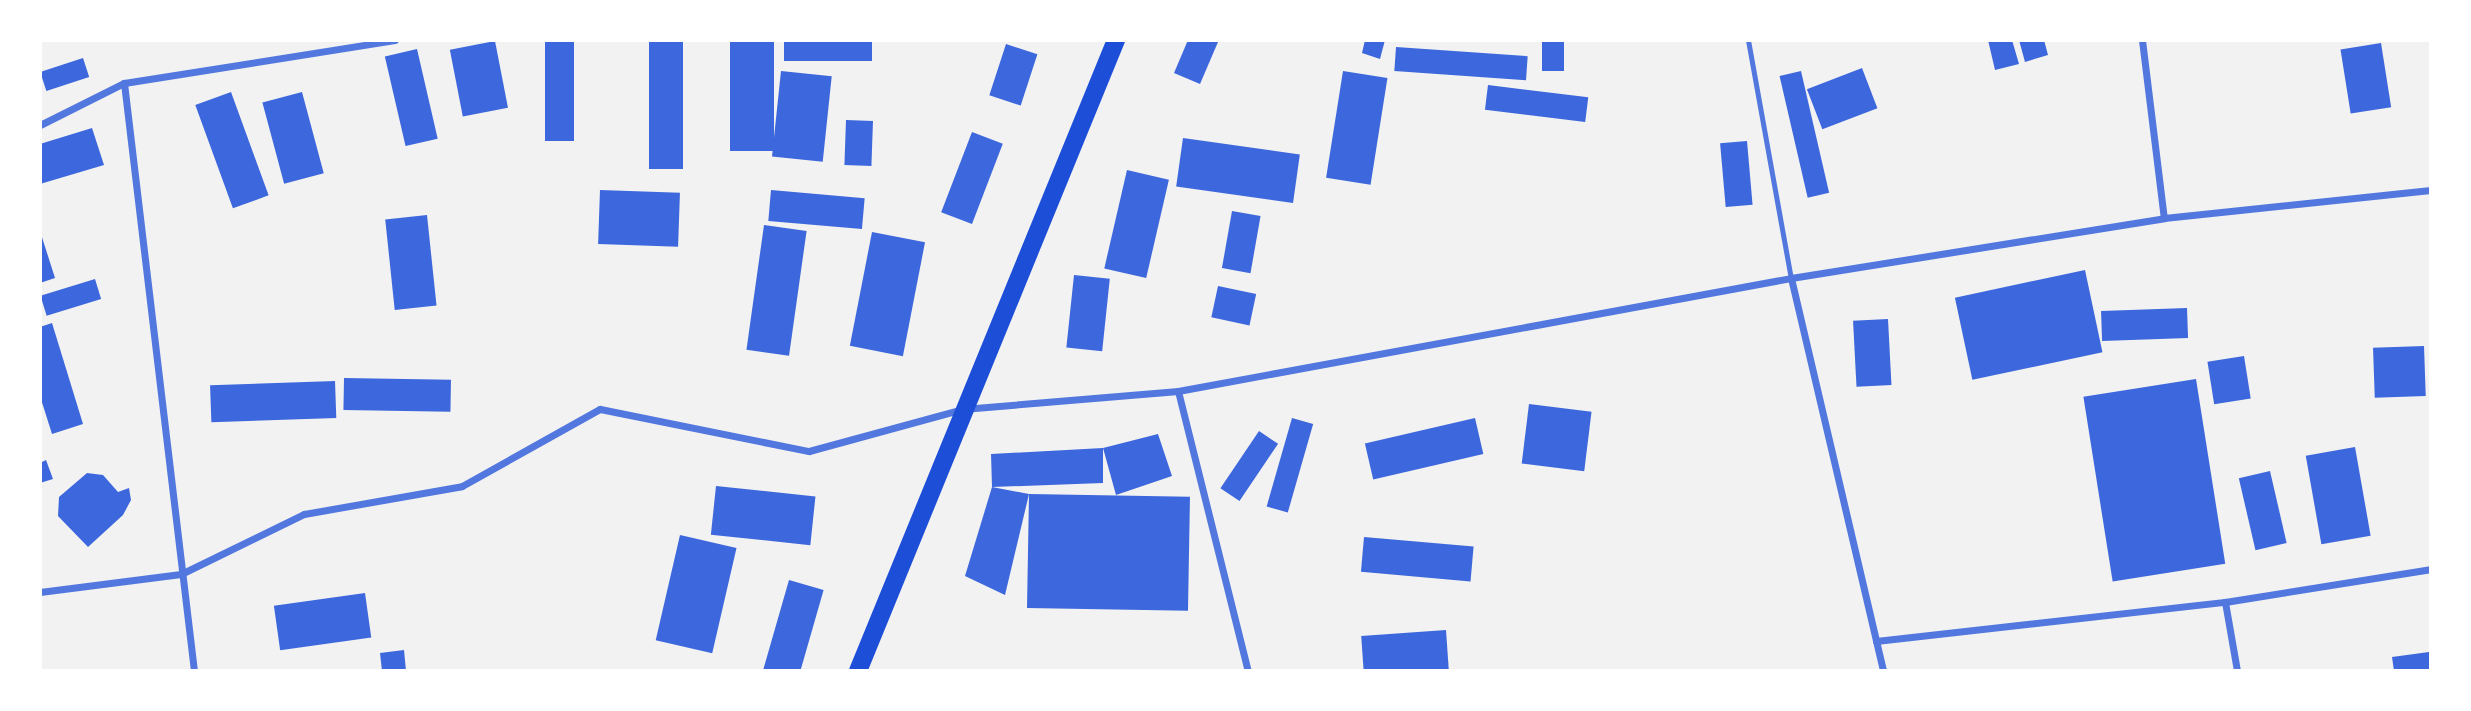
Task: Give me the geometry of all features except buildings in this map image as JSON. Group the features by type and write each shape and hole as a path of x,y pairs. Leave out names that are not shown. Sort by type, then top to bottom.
{"main road":[{"path":"858,671 1116,40"}],"street":[{"path":"40,125 124,83 395,40"},
{"path":"2142,40 2164,218"},
{"path":"124,83 194,671"},
{"path":"40,592 181,574 304,514 462,486 600,409 808,451 963,409 1178,391 1791,278 2164,218 2431,190"},
{"path":"1791,278 1883,671"},
{"path":"1178,391 1248,671"},
{"path":"1876,641 2225,602 2431,569"},
{"path":"2225,602 2237,671"}],"lane":[{"path":"1748,40 1791,278"}]}
